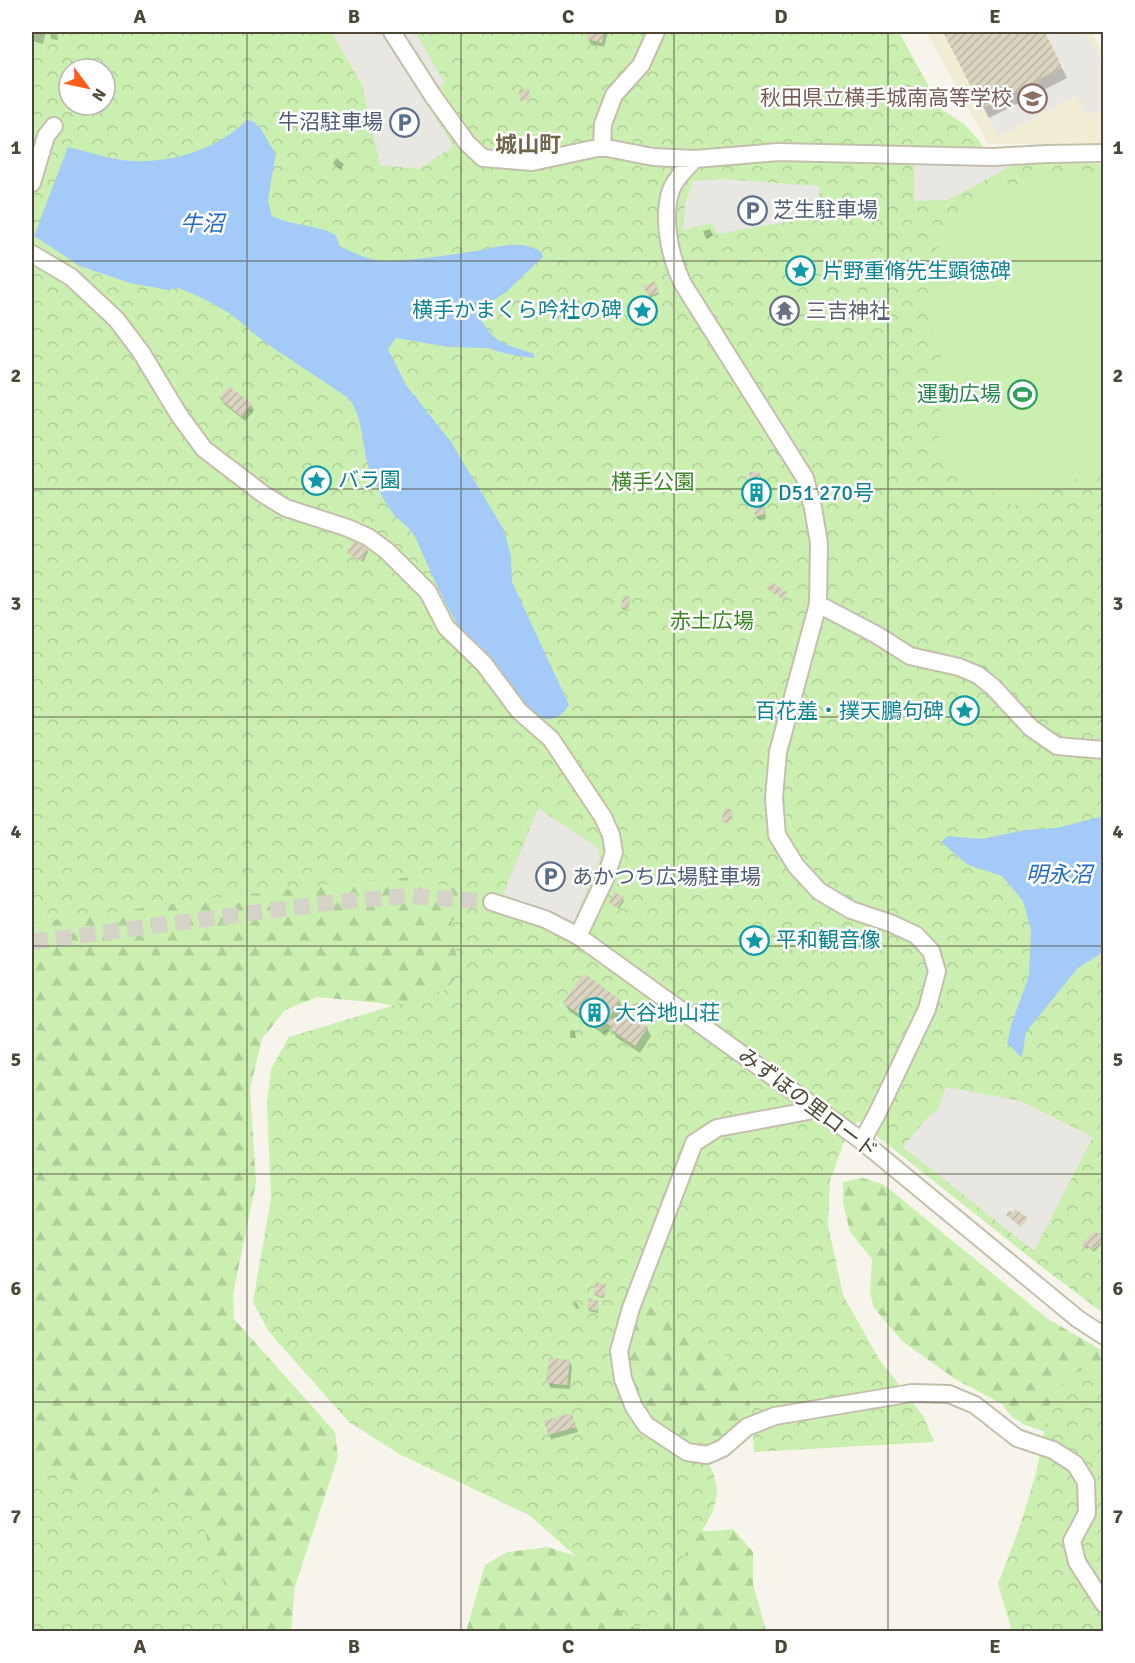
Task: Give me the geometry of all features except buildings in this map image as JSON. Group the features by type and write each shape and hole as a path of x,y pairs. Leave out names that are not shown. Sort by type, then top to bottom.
{"street":[{"path":"392,32 467,143 483,158 532,162 602,147 653,157 695,159 778,152 993,157 1104,153"},
{"path":"602,147 603,124 614,95 641,65 656,32"},
{"path":"32,183 46,136 54,126"},
{"path":"695,159 679,176 669,196 668,224 676,270 682,284 805,478 819,543 818,604 778,752 774,798 777,835 796,866 819,891 851,910 916,935 931,951 937,971 927,1009 862,1141"},
{"path":"32,254 71,277 116,319 141,352 179,415 204,449 263,494 286,508 348,528 368,537 387,551 428,592 446,627 484,664 519,711 551,739 603,817 611,835 614,852 606,877 578,936"},
{"path":"818,604 877,635 910,656 959,667 978,675 993,687 1031,728 1057,746 1104,750"},
{"name":"みずほの里ロード","path":"492,902 545,919 578,936 862,1141 1078,1319 1104,1336"},
{"path":"819,1109 717,1128 694,1143 631,1308 619,1351 623,1379 634,1407 646,1425 661,1437 687,1452 707,1455 723,1448 747,1427 775,1416 912,1393 949,1394 975,1405 1017,1438 1053,1450 1075,1464 1086,1482 1088,1513 1072,1541 1077,1562 1104,1604"}],"shaded area":[{"name":"牛沼駐車場","path":"331,32 415,32 445,83 422,98 454,146 419,169 380,165 362,85"},
{"name":"秋田県立横手城南高等学校","path":"926,32 1092,32 1103,53 1103,143 988,144"},
{"path":"1046,32 1085,32 1103,63 1103,112 1085,114 1075,96 999,137 984,110 1064,68"},
{"path":"1018,162 946,200 914,201 914,164"},
{"name":"芝生駐車場","path":"722,179 819,186 820,216 717,234 712,223 683,230 685,205 693,181"},
{"name":"あかつち広場駐車場","path":"538,808 598,848 600,858 573,925 502,897"},
{"path":"946,1087 1021,1101 1093,1137 1034,1251 903,1147 926,1119 938,1109"}],"green space":[{"name":"横手公園","path":"32,32 899,32 941,109 964,124 978,139 998,172 1018,162 1103,164 1103,1313 858,1121 845,1139 830,1181 828,1225 843,1295 879,1359 924,1417 934,1442 754,1452 749,1398 730,1359 633,1286 610,1357 626,1412 639,1432 657,1443 683,1457 707,1461 715,1479 716,1495 705,1527 664,1587 656,1618 634,1629 586,1565 529,1515 401,1455 349,1422 269,1332 253,1302 271,1198 267,1104 271,1069 289,1037 448,989 459,967 450,927 467,892 413,877 216,898 32,923"},
{"name":"運動広場","path":"1087,173 1103,177 1103,468 1013,506 938,456 942,333 928,331 935,251 962,211 993,191 1052,174"},
{"path":"32,267 539,753 465,1021 380,1003 317,997 285,1010 262,1039 250,1088 256,1183 233,1294 234,1319 335,1432 338,1457 295,1586 291,1631 32,1632"},
{"path":"862,1178 883,1184 1048,1319 1103,1351 1103,1480 1058,1436 1025,1425 1011,1416 1002,1404 955,1379 902,1341 874,1308 870,1293 872,1259 850,1232 843,1203 843,1182"},
{"path":"643,1293 730,1359 749,1398 752,1417 708,1451 688,1448 662,1433 638,1405 624,1351"},
{"path":"1085,1369 1103,1375 1103,1631 1012,1631 998,1584 1019,1529 1036,1473 1049,1406 1055,1392 1070,1375"},
{"path":"32,1463 76,1480 143,1487 189,1503 203,1519 207,1540 223,1581 247,1631 32,1631"},
{"path":"733,1529 753,1552 753,1584 766,1631 466,1632 485,1565 507,1552 548,1547 605,1566 681,1531"}],"water":[{"name":"牛沼","path":"247,120 261,129 276,153 268,201 272,216 332,233 337,237 340,246 351,252 388,261 470,252 506,245 524,246 541,252 543,257 506,292 484,307 479,316 496,338 534,354 534,358 487,348 449,347 396,338 388,349 406,385 451,442 504,530 511,556 512,582 569,705 558,717 546,719 535,714 523,704 487,654 465,635 457,624 415,537 391,511 375,483 368,465 357,413 347,397 267,344 231,314 202,298 179,288 168,290 130,283 80,266 34,236 68,147 124,160 163,160 209,146"},
{"name":"明永沼","path":"1103,816 1103,952 1078,968 1026,1032 1022,1058 1007,1043 1012,1022 1029,976 1031,929 1023,901 1002,876 968,865 941,842 948,836 982,839 1025,830 1057,828"}],"tunnel":[{"path":"32,942 335,902 412,896 492,902"}],"place":[{"name":"秋田県立横手城南高等学校","path":"1033,98"},
{"name":"牛沼駐車場","path":"404,122"},
{"name":"芝生駐車場","path":"752,210"},
{"name":"片野重脩先生顕徳碑","path":"801,271"},
{"name":"横手かまくら吟社の碑","path":"643,310"},
{"name":"三吉神社","path":"785,311"},
{"name":"運動広場","path":"1022,394"},
{"name":"バラ園","path":"317,480"},
{"name":"D51 270号","path":"757,493"},
{"name":"百花羞・撲天鵬句碑","path":"965,711"},
{"name":"あかつち広場駐車場","path":"551,877"},
{"name":"平和観音像","path":"755,940"},
{"name":"大谷地山荘","path":"594,1013"}],"district":[{"name":"城山町","path":"528,144"}],"park label":[{"name":"赤土広場","path":"712,621"}]}
